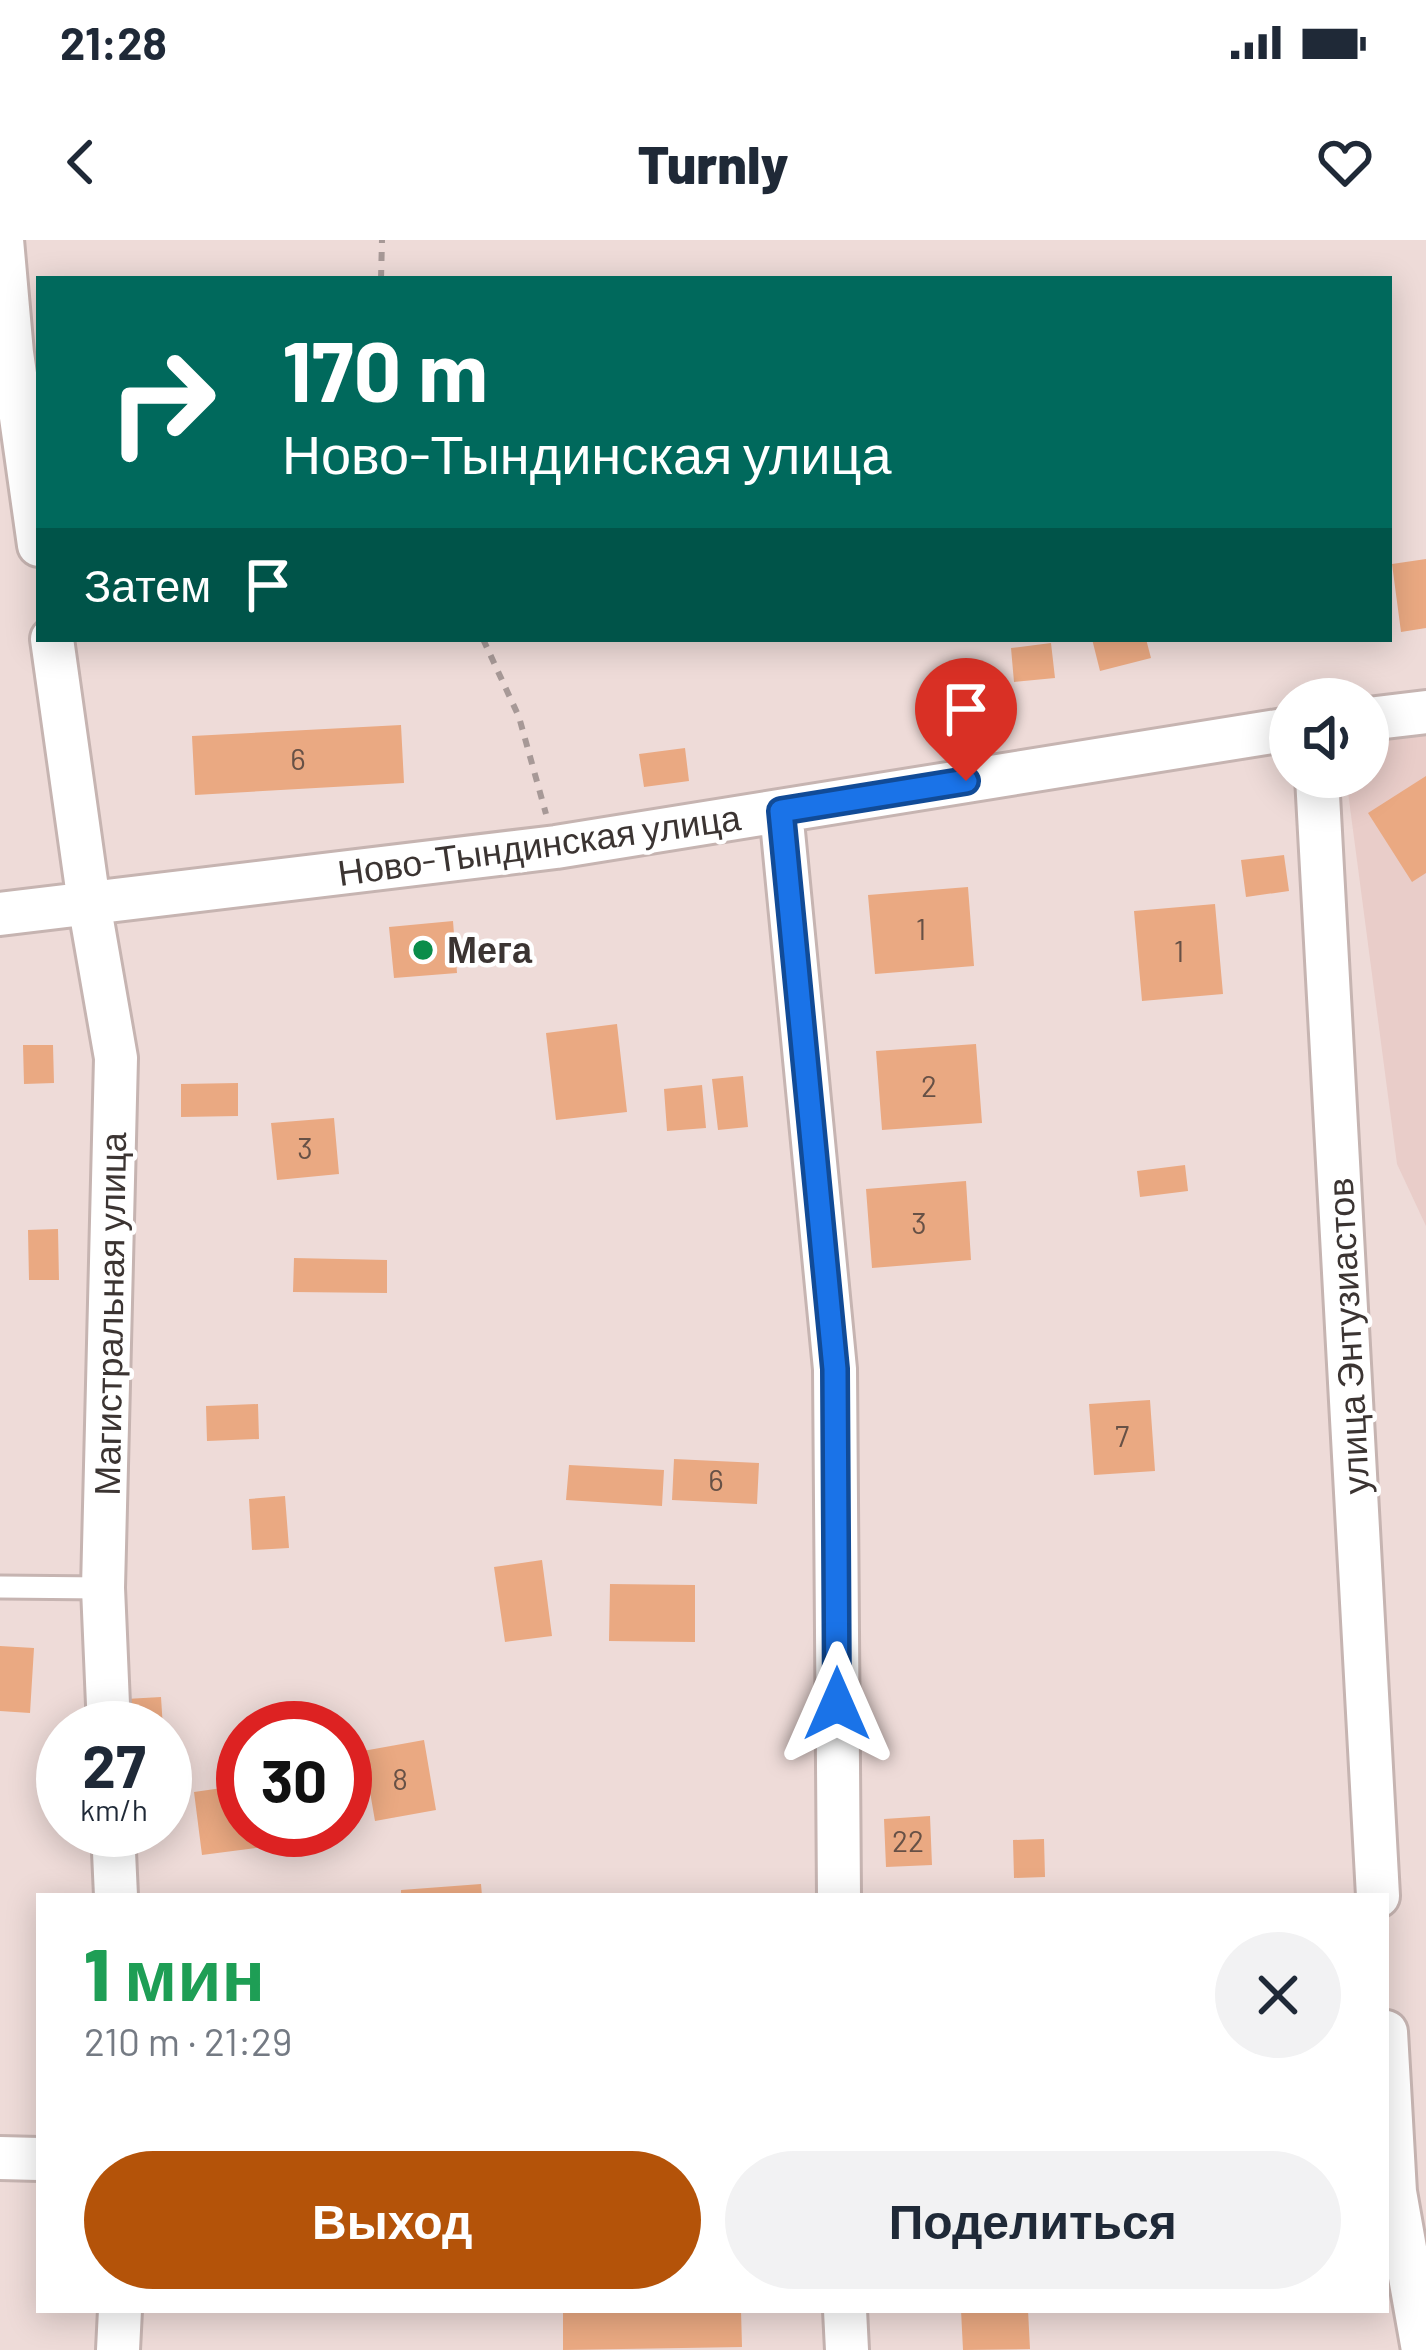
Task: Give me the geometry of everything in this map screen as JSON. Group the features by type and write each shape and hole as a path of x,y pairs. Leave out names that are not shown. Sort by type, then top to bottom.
{"street":[{"path":"2,240 36,524"},
{"name":"Магистральная улица","path":"52,642 116,1058 103,1588 108,1701"},
{"path":"1389,716 1426,712"},
{"name":"Ново-Тындинская улица","path":"0,914 556,847 1269,732"},
{"name":"улица Энтузиастов","path":"1318,798 1378,1893"},
{"path":"781,811 835,1369 839,1893"},
{"path":"114,1857 116,1893"},
{"path":"1389,2151 1390,2191 1423,2350"},
{"path":"0,2158 36,2159"},
{"path":"118,2350 120,2313"},
{"path":"845,2313 847,2350"}],"lane":[{"path":"0,1587 103,1588"}],"path":[{"path":"381,276 382,240"},
{"path":"485,642 519,717 556,847"}],"shaded area":[{"path":"1426,732 1426,1226 1397,1164 1349,798 1389,798 1389,735"}],"building":[{"path":"1426,559 1426,628 1401,632 1392,564"},
{"path":"1093,642 1147,642 1151,658 1100,671"},
{"path":"1051,643 1055,678 1014,682 1011,648"},
{"path":"401,725 404,783 195,795 192,736"},
{"path":"685,748 689,781 644,787 639,754"},
{"path":"1426,776 1426,873 1412,882 1368,813"},
{"path":"1284,855 1289,891 1246,897 1241,860"},
{"path":"968,887 974,966 875,974 868,895"},
{"path":"1215,904 1223,994 1142,1001 1134,911"},
{"name":"Мега","path":"453,921 457,973 394,978 389,927"},
{"path":"617,1024 627,1112 556,1120 546,1033"},
{"path":"976,1044 982,1123 882,1130 876,1051"},
{"path":"23,1045 53,1045 54,1083 24,1084"},
{"path":"743,1076 748,1127 718,1130 712,1079"},
{"path":"238,1083 238,1116 181,1117 181,1084"},
{"path":"702,1085 706,1128 667,1131 664,1089"},
{"path":"334,1118 339,1174 277,1180 271,1123"},
{"path":"1185,1165 1188,1191 1140,1197 1137,1171"},
{"path":"966,1181 971,1260 872,1268 866,1189"},
{"path":"58,1229 59,1280 29,1280 28,1230"},
{"path":"294,1258 387,1260 387,1293 293,1292"},
{"path":"1150,1400 1155,1471 1094,1475 1089,1404"},
{"path":"258,1404 259,1439 207,1441 206,1406"},
{"path":"674,1459 759,1463 757,1504 672,1500"},
{"path":"569,1465 664,1470 662,1506 566,1500"},
{"path":"285,1496 289,1548 252,1550 249,1499"},
{"path":"542,1560 552,1636 505,1642 494,1567"},
{"path":"610,1584 695,1585 695,1642 609,1641"},
{"path":"0,1646 34,1648 30,1713 0,1711"},
{"path":"161,1697 161,1701 126,1701"},
{"path":"424,1740 436,1810 375,1821 372,1749"},
{"path":"216,1789 216,1853 202,1855 194,1792"},
{"path":"930,1816 932,1865 886,1867 884,1819"},
{"path":"1044,1839 1045,1877 1014,1878 1013,1840"},
{"path":"481,1884 482,1893 401,1893"},
{"path":"563,2313 741,2313 742,2347 563,2350"},
{"path":"961,2313 1028,2313 1030,2349 963,2350"}],"place":[{"name":"Мега","path":"423,950"}],"route":[{"path":"837,1704 835,1369 781,811 966,781"}]}
